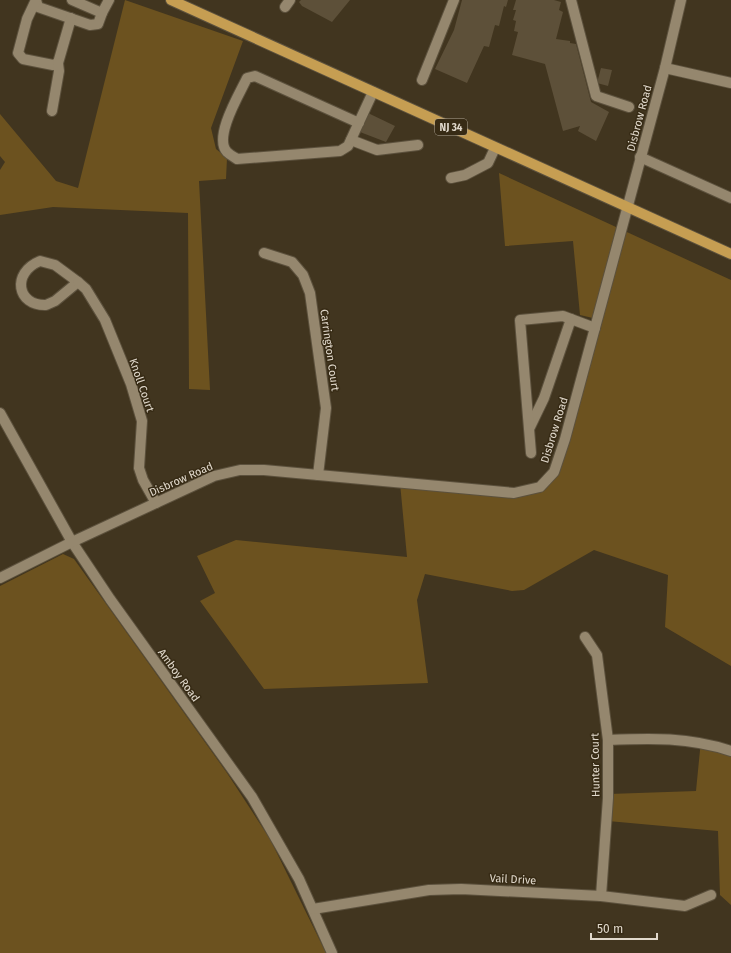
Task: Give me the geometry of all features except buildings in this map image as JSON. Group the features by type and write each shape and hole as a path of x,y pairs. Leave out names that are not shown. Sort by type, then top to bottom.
{"main road":[{"name":"NJ 34","path":"171,0 185,3 495,148 731,254"}],"street":[{"path":"72,0 102,13"},
{"path":"36,1 38,7 90,25 98,24 109,0"},
{"path":"422,80 454,0"},
{"path":"571,0 596,96 629,107"},
{"name":"Disbrow Road","path":"0,578 72,542 214,476 240,470 264,470 514,493 540,487 554,472 565,439 665,68 681,0"},
{"path":"36,1 27,19 18,53 19,56 22,59 53,65 58,63"},
{"path":"52,111 58,63 72,18"},
{"path":"665,68 731,83"},
{"path":"359,123 255,76 248,78 224,129 223,142 226,151 237,159 340,151 348,146 374,92"},
{"path":"351,140 377,150 418,145"},
{"path":"451,178 465,174 488,163 495,148"},
{"path":"640,157 731,198"},
{"name":"Carrington Court","path":"264,253 292,262 303,275 310,293 326,408 318,475"},
{"name":"Knoll Court","path":"78,282 55,301 41,306 29,301 25,296 21,284 22,276 27,269 40,261 55,266 78,282 86,289 105,320 131,384 142,421 139,468 156,503"},
{"path":"531,453 520,320 563,316 595,328"},
{"path":"530,429 544,398 571,319"},
{"name":"Amboy Road","path":"0,413 72,542 110,599 252,797 299,879 332,953"},
{"name":"Hunter Court","path":"585,637 597,655 608,740 608,798 601,896"},
{"path":"608,740 658,738 688,740 731,751"},
{"name":"Vail Drive","path":"313,909 429,890 489,890 601,896 685,906 711,895"}],"shaded area":[{"path":"125,0 243,41 211,128 216,149 227,158 226,179 199,181 210,390 189,389 188,213 53,207 0,215 0,170 5,162 0,156 0,114 56,181 78,188"},
{"path":"499,173 731,280 731,666 665,627 668,575 594,550 524,590 512,591 425,574 417,600 428,683 264,689 200,601 215,593 197,556 236,540 407,557 400,483 513,495 536,489 556,458 597,319 580,315 573,241 505,246"},
{"path":"63,554 74,559 227,773 270,839 326,953 0,953 0,586"},
{"path":"701,740 731,749 731,905 720,895 718,831 608,821 609,794 696,791"}]}
